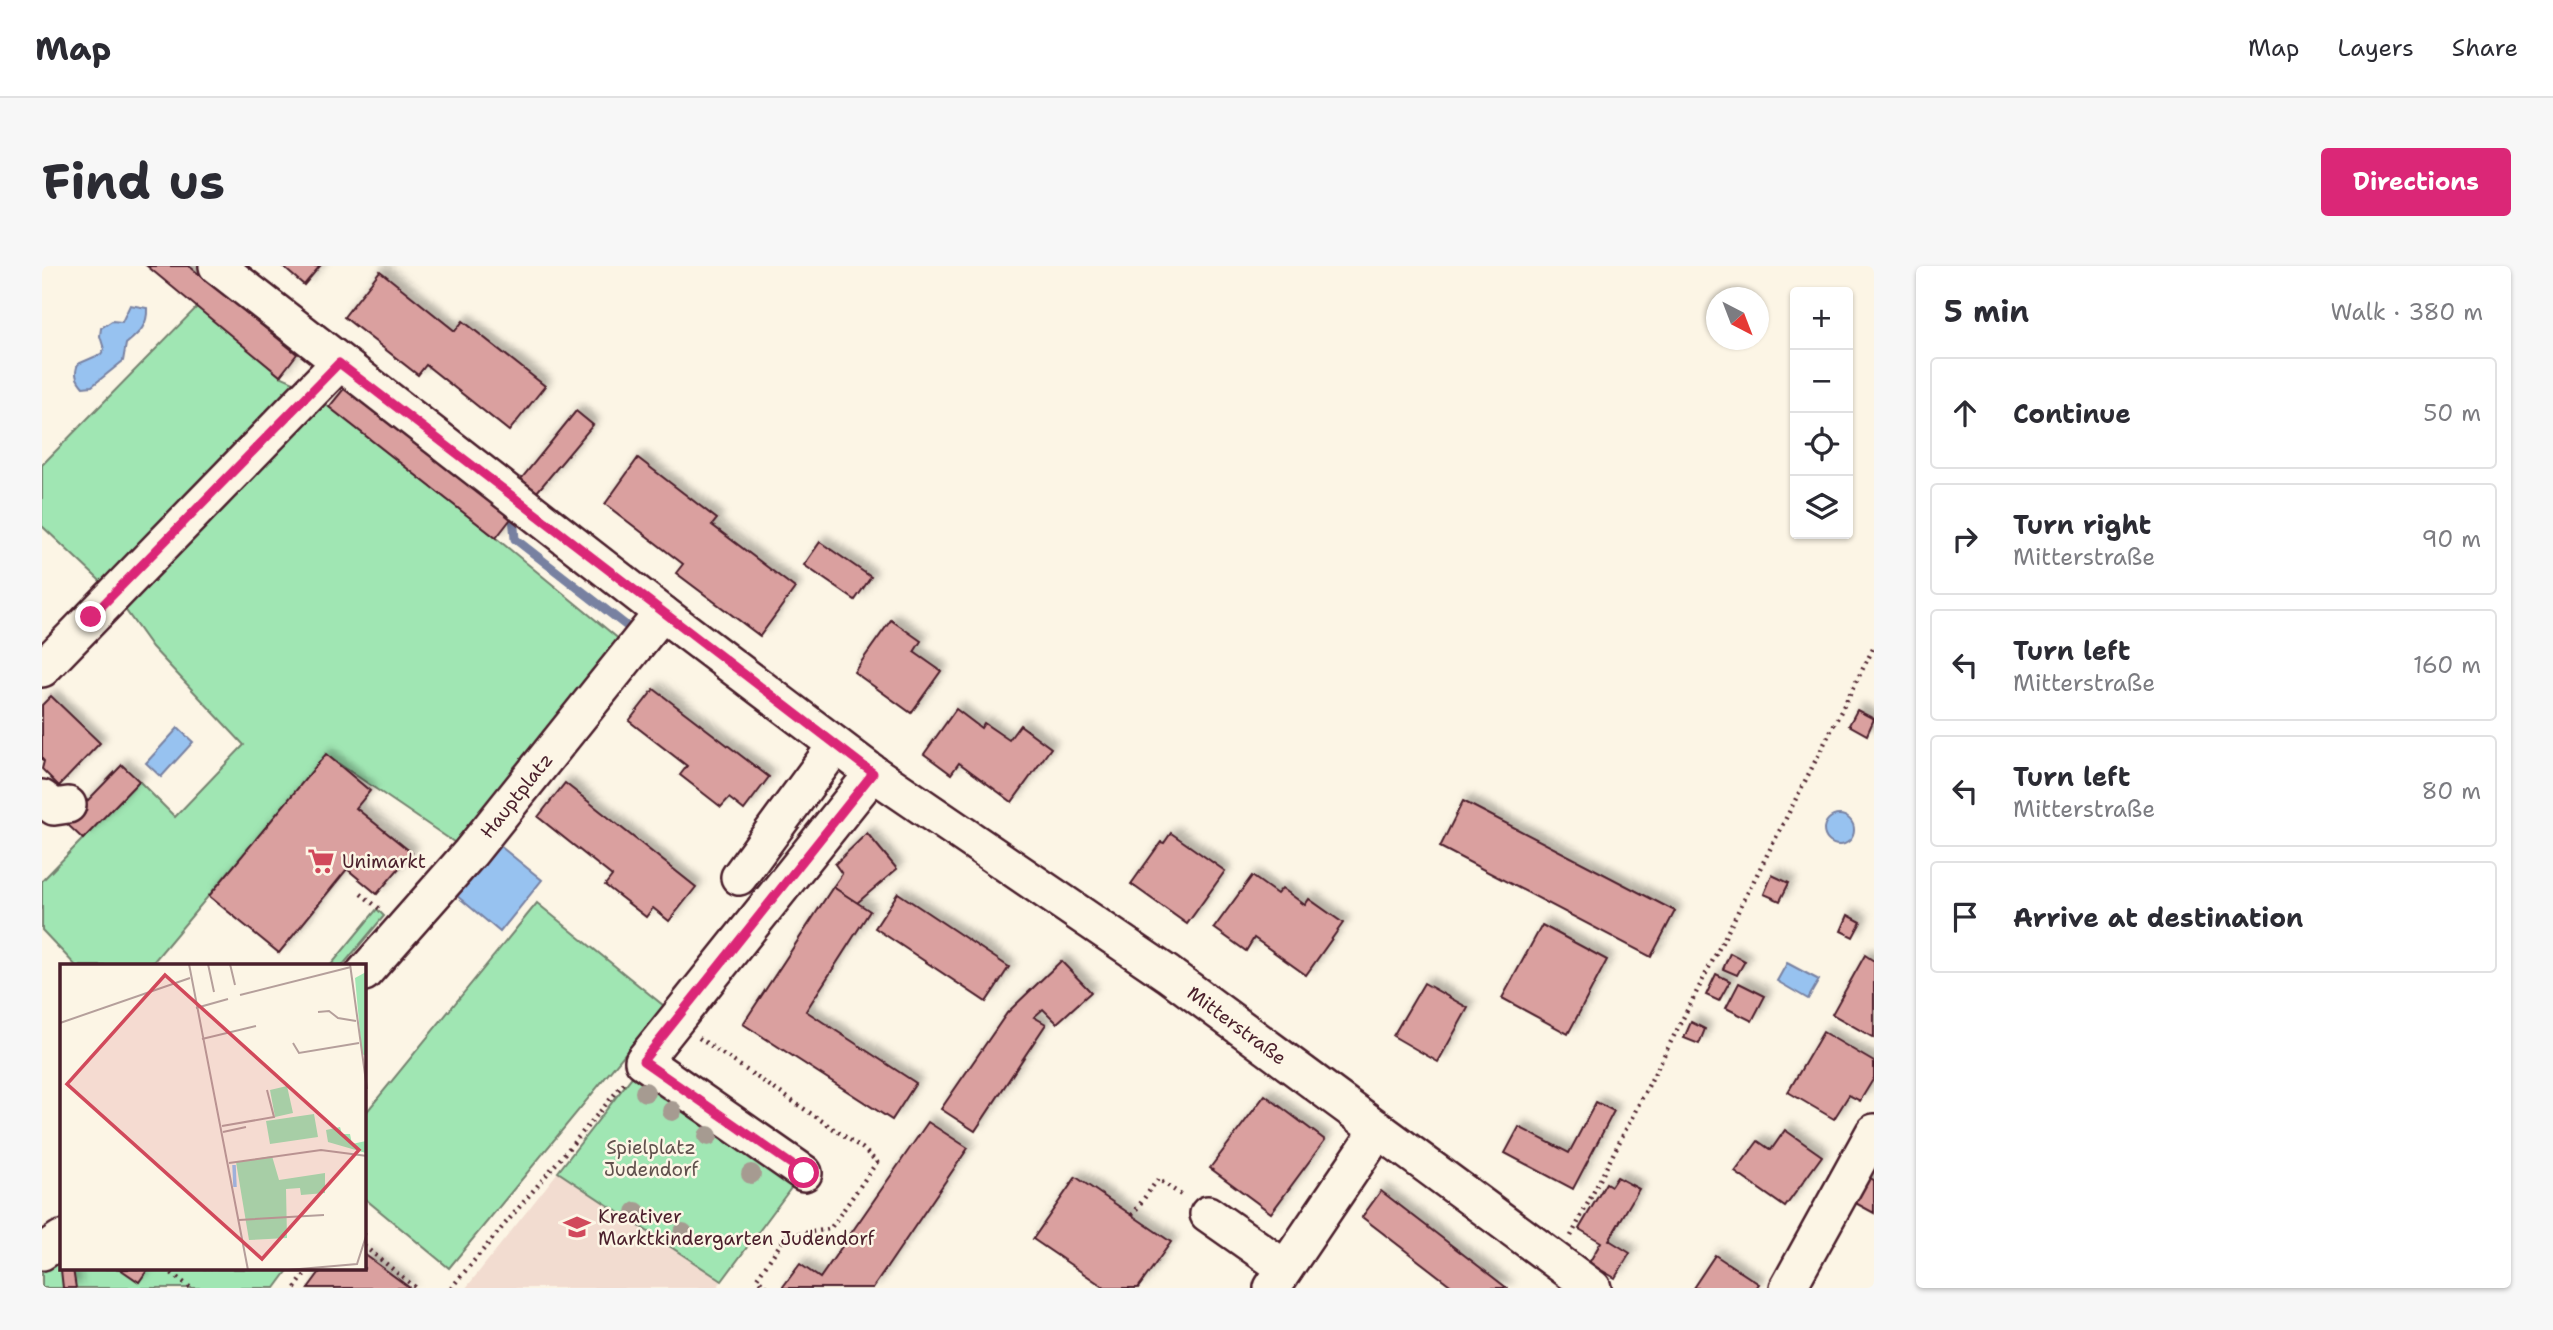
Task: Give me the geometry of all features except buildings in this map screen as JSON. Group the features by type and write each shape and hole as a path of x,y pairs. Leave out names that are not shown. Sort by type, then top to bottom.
{"street":[{"name":"Mitterstraße","path":"217,266 662,613 873,773 1168,974 1379,1129 1549,1275 1593,1288"},
{"path":"42,669 339,363"},
{"name":"Hauptplatz","path":"366,971 470,853 662,613"},
{"path":"739,877 836,745"},
{"path":"804,1173 643,1061 873,773"},
{"path":"1208,1214 1278,1278 1379,1129"},
{"path":"1788,1288 1874,1132"},
{"path":"42,1252 60,1240"}],"path":[{"path":"1549,1275 1874,647"},
{"path":"451,1288 643,1061"},
{"path":"1132,1215 1158,1179 1208,1214"},
{"path":"366,1248 416,1288"},
{"path":"167,1270 191,1288"},
{"path":"295,1288 308,1270"}],"shaded area":[{"name":"Kreativer Marktkindergarten Judendorf","path":"558,1172 722,1281 716,1288 466,1288"}],"green space":[{"path":"197,307 280,376 312,390 329,407 496,538 632,650 470,853 326,755 152,964 74,964 42,930 42,881 139,781 175,817 244,745 152,647 114,594 42,526 42,465"},
{"path":"537,903 664,1006 449,1268 366,1200 366,1113"},
{"path":"377,909 384,916 344,964 332,964"},
{"name":"Spielplatz Judendorf","path":"638,1069 794,1184 722,1281 558,1172"},
{"path":"60,1261 60,1270 288,1270 275,1288 42,1288 42,1273"}],"water":[{"path":"130,305 147,308 147,314 139,333 126,344 123,361 92,386 83,387 76,376 78,364 101,354 104,349 100,336 101,328 112,321 122,322"},
{"path":"178,728 193,742 161,777 146,763"},
{"path":"1839,815 1850,819 1854,830 1850,841 1839,845 1828,841 1824,830 1828,819"},
{"path":"500,846 542,880 500,932 457,896"},
{"path":"1787,963 1819,980 1808,999 1777,981"}],"waterway":[{"path":"513,516 515,539 637,634"}],"place":[{"name":"Unimarkt","path":"321,861"},
{"name":"Kreativer Marktkindergarten Judendorf","path":"577,1227"}],"route":[{"path":"91,617 339,363 873,773 643,1061 804,1173"}]}
